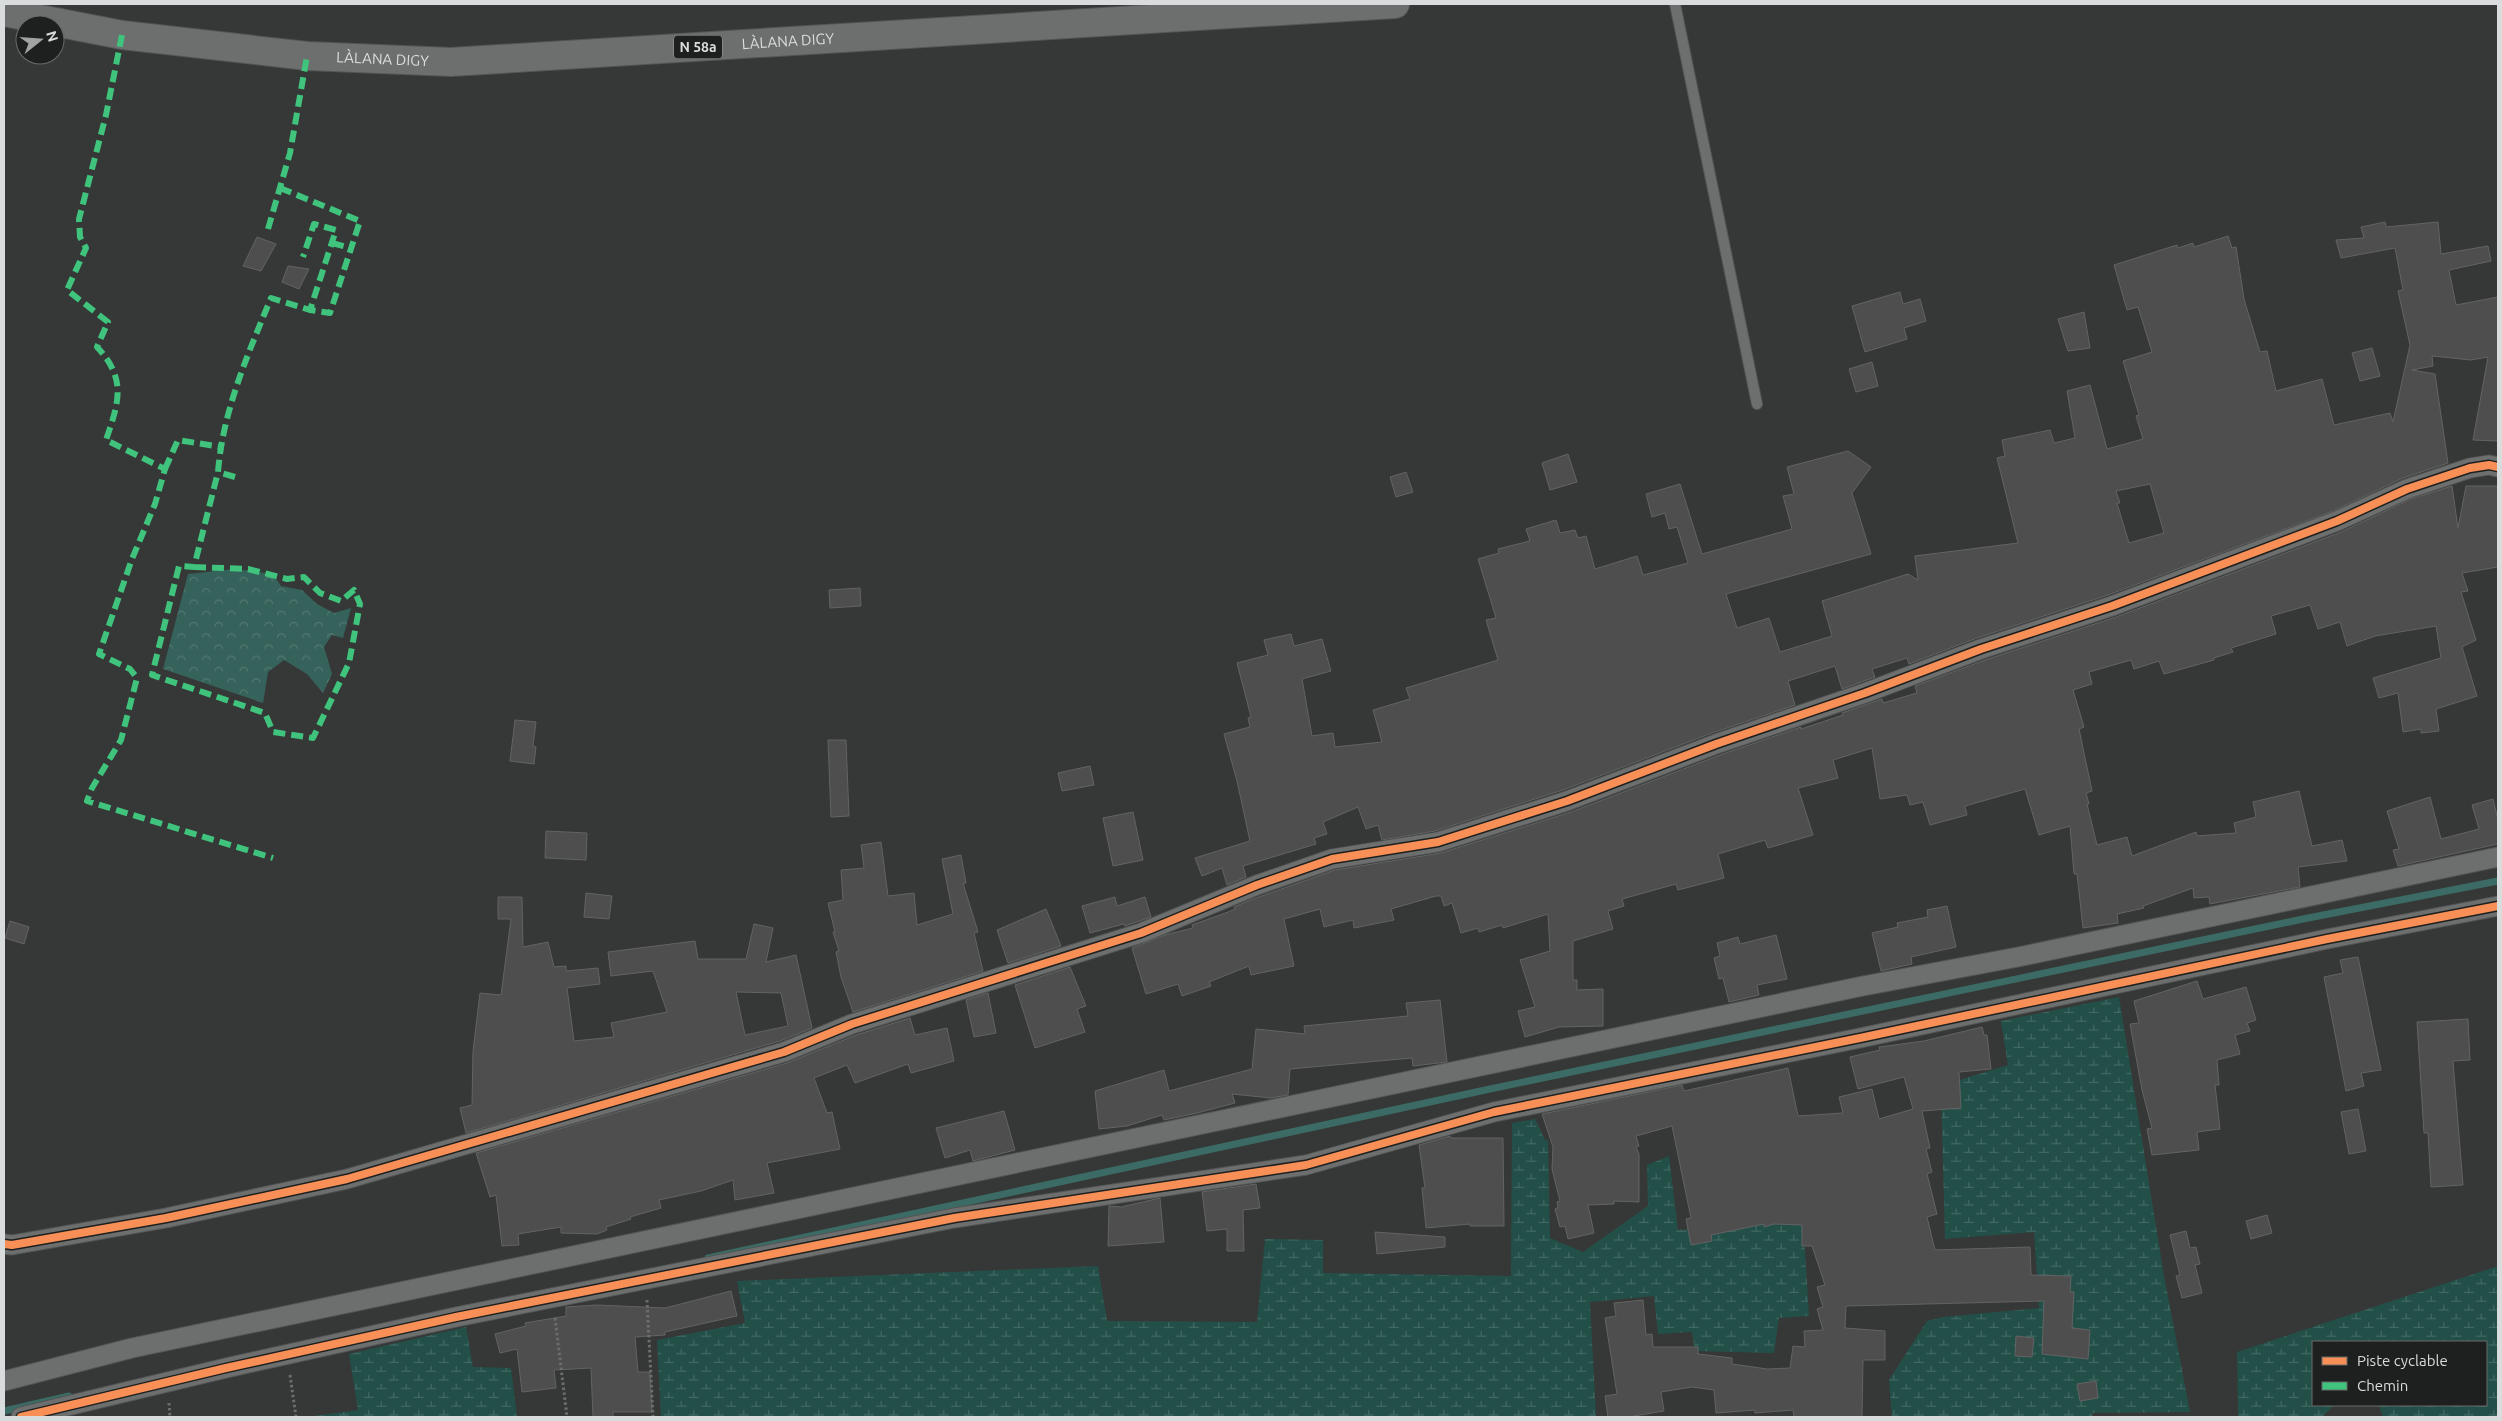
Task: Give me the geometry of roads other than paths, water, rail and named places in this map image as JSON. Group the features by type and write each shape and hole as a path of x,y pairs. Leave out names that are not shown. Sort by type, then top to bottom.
{"main road":[{"name":"LÀLANA DIGY","path":"4,12 122,35 307,56 451,62 1395,4"}],"street":[{"path":"4,1244 12,1245 166,1218 347,1180 784,1052 852,1024 1141,933 1257,885 1323,862 1438,842 1567,801 1716,744 1981,649 2112,606 2337,521 2407,489 2470,468 2489,465 2498,467"},
{"path":"4,1381 151,1344 1863,986 2018,957 2498,857"},
{"path":"21,1417 287,1354 552,1298 954,1218 1306,1165 1494,1112 1860,1038 2327,939 2498,906"}],"lane":[{"path":"1675,4 1757,404"}],"waterway":[{"path":"708,1258 1490,1089 2308,918 2498,881"},
{"path":"4,1411 69,1396"}]}
